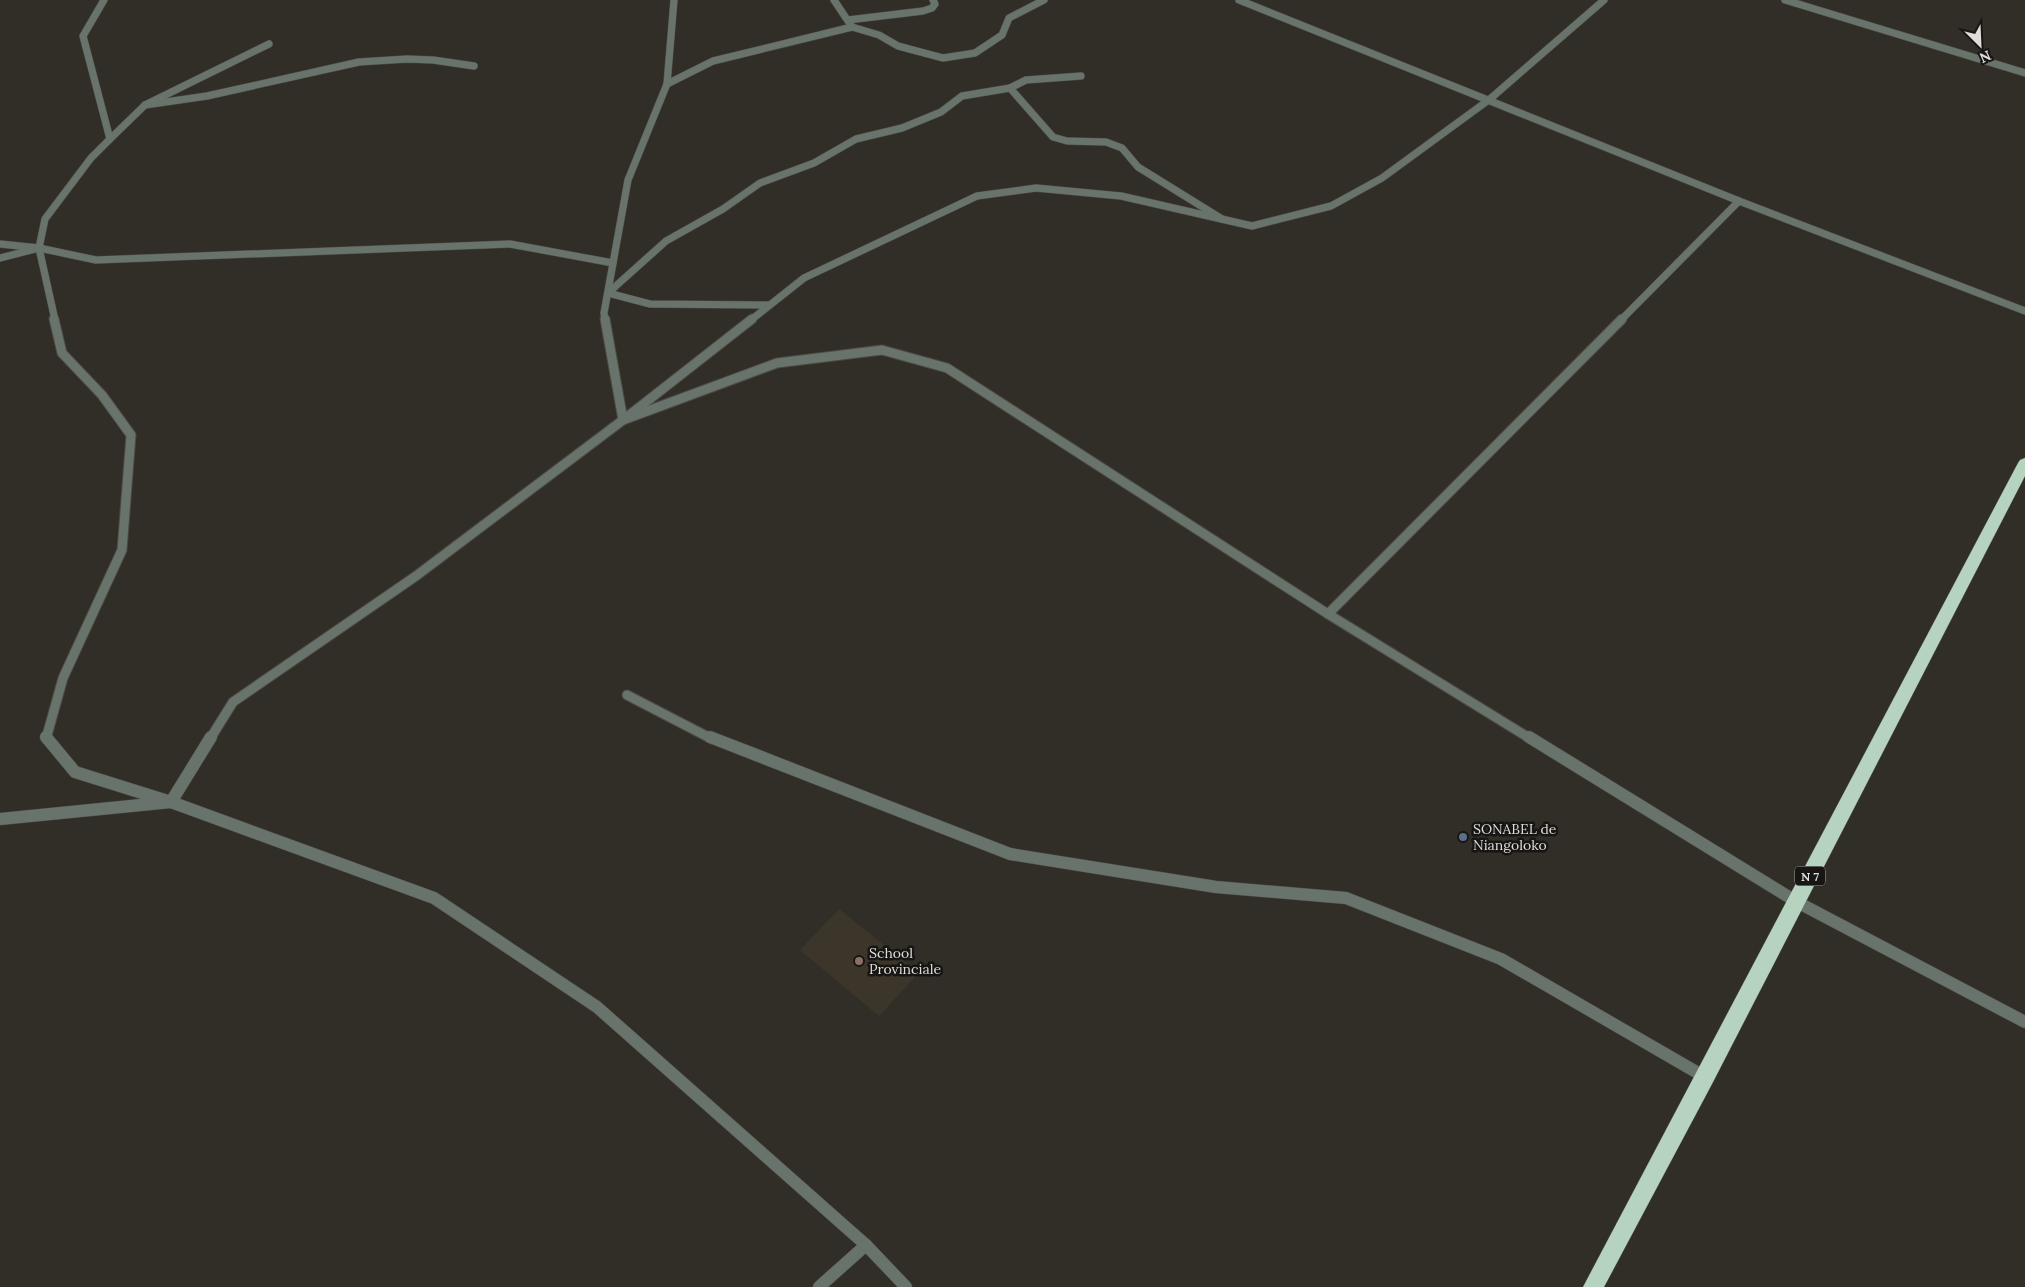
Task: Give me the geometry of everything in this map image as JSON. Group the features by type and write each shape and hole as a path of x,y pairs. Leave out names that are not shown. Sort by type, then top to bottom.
{"highway":[{"name":"N 7","path":"1593,1287 1797,902 2025,463"}],"street":[{"path":"104,0 83,36 110,139"},
{"path":"623,420 604,313 628,180 667,84 674,0"},
{"path":"834,0 852,27"},
{"path":"848,20 924,11 932,8 935,4 933,0"},
{"path":"667,84 713,61 852,27 879,35 898,46 943,58 976,53 1002,35 1009,18 1044,0"},
{"path":"1239,0 1490,99 1739,201 2025,312"},
{"path":"171,802 233,702 416,576 623,420 804,278 977,196 1036,188 1121,196 1252,226 1331,206 1382,178 1490,99 1604,0"},
{"path":"1785,0 2025,73"},
{"path":"269,44 145,105 90,158 45,219 39,248 62,353 102,395 131,435 122,550 63,678 46,739 75,772 171,802 434,898 598,1007 866,1245 906,1287"},
{"path":"145,105 208,96 359,62 407,59 433,60 474,66"},
{"path":"608,293 666,241 723,209 760,183 814,163 856,139 902,128 941,112 962,96 1010,88 1026,80 1081,76"},
{"path":"1010,88 1053,137 1067,141 1106,142 1122,148 1138,167 1222,219"},
{"path":"1328,614 1739,201"},
{"path":"0,244 39,248 96,260 510,244 613,264"},
{"path":"0,258 39,248"},
{"path":"608,293 650,304 769,305"},
{"path":"623,420 777,363 882,350 946,368 1328,614 1797,902 2025,1022"},
{"path":"626,695 721,744 866,797 1010,854 1216,887 1346,898 1501,959 1705,1077"},
{"path":"0,819 171,802"},
{"path":"819,1287 866,1245"}],"shaded area":[{"name":"School Provinciale","path":"839,909 919,973 879,1016 800,950"}],"place":[{"name":"SONABEL de Niangoloko","path":"1463,837"},
{"name":"School Provinciale","path":"859,961"}]}
